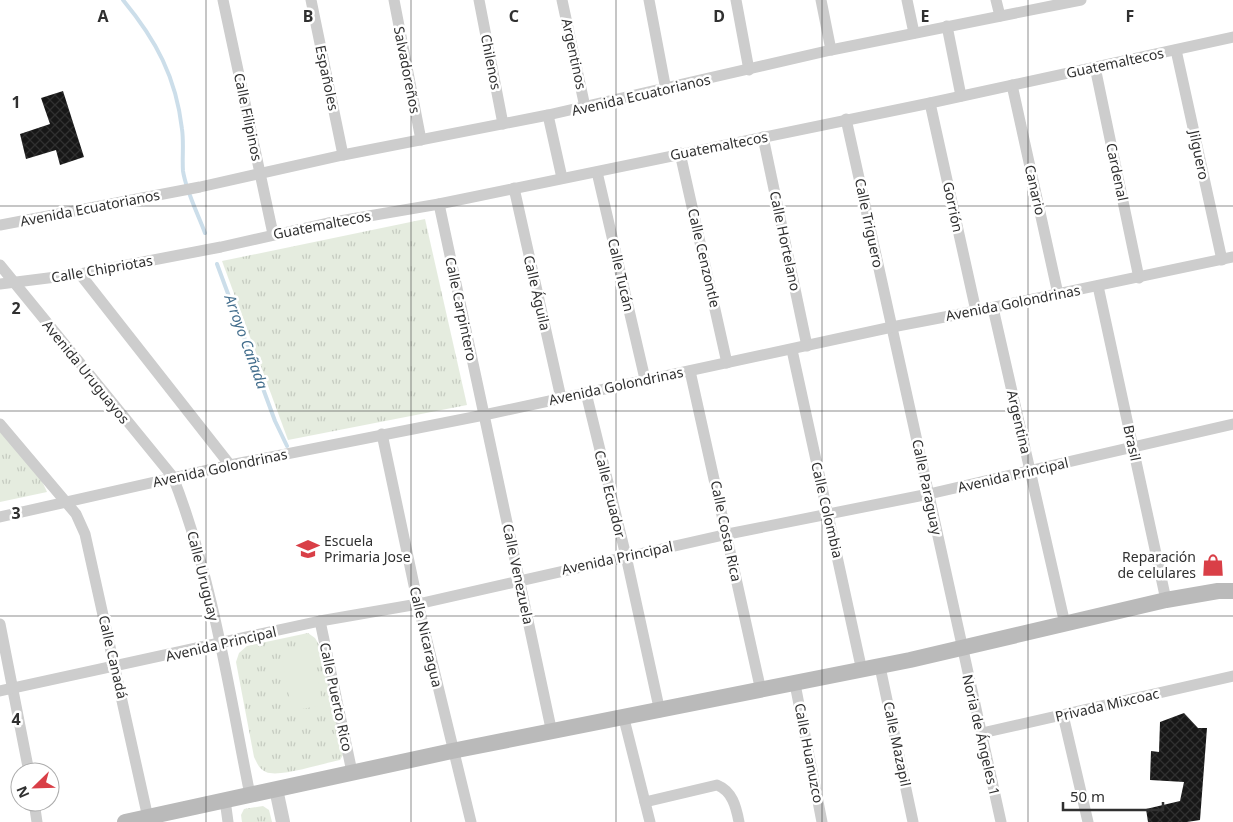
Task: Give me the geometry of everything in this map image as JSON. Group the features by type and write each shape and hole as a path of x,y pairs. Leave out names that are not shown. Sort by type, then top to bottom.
{"main road":[{"path":"125,822 452,751 660,712 880,667 1166,600 1233,591"}],"street":[{"name":"Calle Filipinos","path":"223,0 273,234"},
{"name":"Españoles","path":"311,0 343,155"},
{"name":"Salvadoreños","path":"394,0 421,140"},
{"name":"Chilenos","path":"479,0 503,124"},
{"name":"Argentinos","path":"562,0 585,107"},
{"path":"649,0 666,90"},
{"path":"736,0 749,70"},
{"path":"820,0 830,50"},
{"path":"907,0 914,33"},
{"path":"996,0 1000,16"},
{"name":"Avenida Ecuatorianos","path":"0,225 181,191 343,155 548,116 666,90 830,50 1081,0"},
{"path":"947,26 961,96"},
{"name":"Guatemaltecos","path":"204,250 273,234 439,204 597,172 930,103 1233,37"},
{"name":"Jilguero","path":"1176,50 1228,259"},
{"name":"Cardenal","path":"1096,67 1139,278"},
{"name":"Canario","path":"1012,85 1058,294"},
{"name":"Gorrión","path":"930,103 976,312"},
{"path":"548,116 562,178"},
{"name":"Calle Triguero","path":"846,119 892,327"},
{"name":"Calle Hortelano","path":"763,137 807,346"},
{"name":"Calle Cenzontle","path":"680,154 727,363"},
{"name":"Calle Tucán","path":"597,172 645,379"},
{"name":"Calle Águila","path":"514,188 561,398"},
{"name":"Calle Carpintero","path":"439,204 484,415"},
{"name":"Calle Chipriotas","path":"0,284 80,274 204,250"},
{"name":"Avenida Golondrinas","path":"0,517 230,465 484,415 892,327 976,312 1228,259"},
{"name":"Avenida Uruguayos","path":"0,265 173,477"},
{"path":"80,274 230,465"},
{"name":"Brasil","path":"1098,286 1166,600"},
{"name":"Argentina","path":"993,308 1065,624"},
{"name":"Calle Paraguay","path":"892,327 961,648"},
{"name":"Calle Colombia","path":"792,350 862,670"},
{"name":"Calle Costa Rica","path":"690,371 728,534 761,691"},
{"name":"Calle Ecuador","path":"586,393 626,556 660,712"},
{"name":"Calle Venezuela","path":"484,415 552,733"},
{"name":"Calle Canadá","path":"0,424 76,514 85,534 148,818"},
{"name":"Avenida Principal","path":"0,691 320,621 418,604 519,579 728,534 929,494 1233,424"},
{"name":"Calle Nicaragua","path":"382,434 418,604 470,822"},
{"name":"Calle Uruguay","path":"173,477 187,514 220,644 250,795"},
{"name":"Calle Puerto Rico","path":"320,621 352,772"},
{"path":"0,624 14,688 26,762"},
{"name":"Noria de Ángeles 1","path":"961,648 1001,822"},
{"name":"Calle Mazapil","path":"880,667 913,822"},
{"name":"Privada Mixcoac","path":"982,733 1233,676"},
{"name":"Calle Huanuzco","path":"795,684 822,822"},
{"path":"1063,716 1088,822"},
{"path":"624,719 650,822"},
{"path":"645,802 717,785 726,789 733,801 739,822"},
{"path":"276,789 283,822"},
{"path":"225,800 228,822"}],"green space":[{"path":"425,219 467,405 288,440 222,261"},
{"path":"0,428 36,468 47,492 0,502"},
{"path":"308,633 315,638 321,648 343,755 340,760 302,769 281,773 266,772 260,768 254,757 236,662 239,653 247,646"},
{"path":"310,644 323,705 292,711 280,651"},
{"path":"263,806 269,810 272,822 242,822 241,815 244,809"}],"building":[{"path":"63,91 84,157 60,165 56,150 26,159 20,134 50,124 41,98"},
{"path":"1184,713 1198,728 1207,728 1200,820 1148,822 1146,809 1180,801 1184,782 1150,780 1151,751 1159,752 1160,722"}],"waterway":[{"name":"Arroyo Cañada","path":"123,0 155,45 163,60 175,93 182,129 183,171 189,194 205,233"},
{"name":"Arroyo Cañada","path":"217,264 275,421 287,446"}],"place":[{"name":"Escuela Primaria Jose","path":"308,549"},
{"name":"Reparación de celulares","path":"1213,565"}]}
